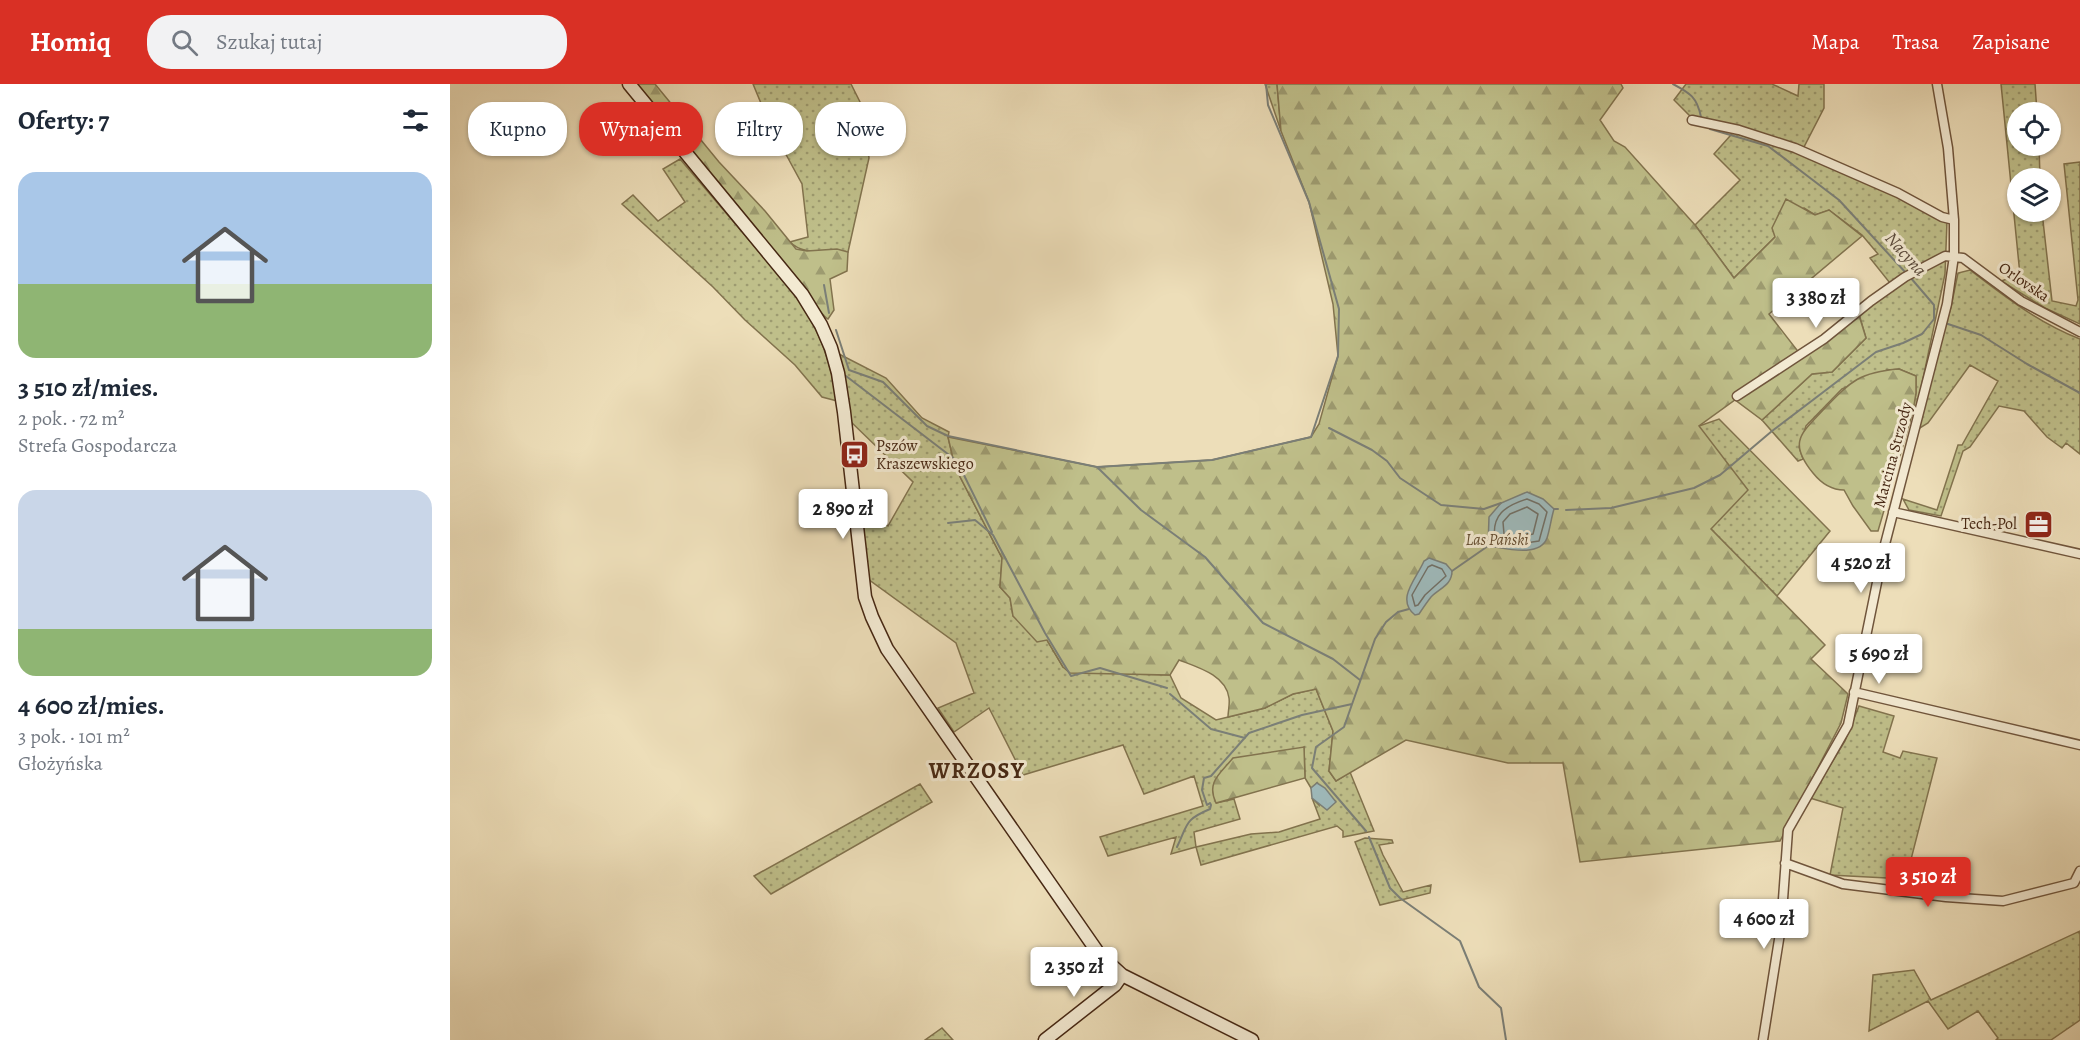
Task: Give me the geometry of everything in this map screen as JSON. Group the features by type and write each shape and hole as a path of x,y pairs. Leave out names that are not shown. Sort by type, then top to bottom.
{"street":[{"path":"629,84 802,294 821,325 838,373 865,597 887,649 1090,943 1118,972 1252,1040"},
{"name":"Marcina Strzody","path":"1763,1040 1781,927 1788,830 1848,724 1893,512 1942,328 1954,256 1954,220 1948,148 1937,84"},
{"path":"1692,120 1739,130 1795,148 1898,193 1941,217 1954,220"},
{"path":"1737,396 1824,339 1907,275 1945,255 1954,256"},
{"name":"Orlovska","path":"1954,256 1967,261 2004,289 2039,311 2080,332"},
{"path":"1893,512 2080,554"},
{"path":"1854,692 2080,745"},
{"path":"1786,859 1821,877 1855,886 2003,901 2074,883 2080,871"},
{"path":"1045,1040 1115,985 1118,972"}],"green space":[{"path":"636,84 655,84 670,102 651,102"},
{"path":"753,84 851,84 860,102 815,102 815,156 869,156 848,252 803,250 790,242 808,237 802,184 787,156 803,156 803,102 760,102"},
{"path":"1265,84 1277,84 1281,131"},
{"name":"Las Pański","path":"1277,84 1621,84 1623,88 1600,120 1614,141 1625,147 1695,225 1734,278 1775,237 1772,228 1786,199 1815,215 1829,210 1862,236 1769,314 1800,354 1858,312 1866,338 1832,372 1812,374 1762,420 1735,400 1699,426 1748,490 1711,529 1825,645 1811,659 1848,694 1841,723 1780,841 1580,862 1563,763 1508,763 1406,740 1336,781 1329,771 1333,731 1316,689 1293,694 1265,708 1228,717 1227,690 1217,678 1202,669 1179,660 1170,675 1070,673 1063,667 1047,640 1037,642 1013,616 1010,598 1000,587 1002,558 955,467 948,437 1097,467 1212,460 1311,437 1319,424 1338,356 1333,304 1309,202 1281,131"},
{"path":"1686,84 1772,84 1798,96 1799,84 1824,84 1824,108 1803,149 1947,221 1945,274 1916,412 1913,411 1916,376 1899,369 1887,370 1842,389 1806,426 1799,447 1803,459 1798,461 1762,420 1812,374 1832,372 1866,338 1859,314 1894,288 1870,258 1878,254 1862,235 1829,210 1815,215 1804,208 1734,278 1695,225 1740,180 1714,154 1738,127 1692,118 1674,100"},
{"path":"2001,84 2035,84 2036,102 2007,102 2007,144"},
{"path":"703,142 796,249 807,251 837,249 848,252 847,271 830,279 834,310 828,319 825,317 696,156 703,156"},
{"path":"2008,156 2039,156 2040,168 2009,168"},
{"path":"680,159 796,295 812,321 823,346 837,401 822,397 795,365 622,204 633,195 658,221 685,202 663,169"},
{"path":"2080,162 2080,324 2045,308 2001,281 2020,275 2015,222 2043,222 2052,301 2076,306 2078,300 2064,164"},
{"path":"1970,270 2036,317 2080,339 2080,454 2066,443 2062,448 2047,437 2024,411 1999,406 1970,447 1963,451 1941,516 1909,510 1903,499 1937,510 1958,445 1962,445 1998,381 1970,365 1928,423 1915,431 1951,307 1958,273"},
{"path":"839,354 886,378 922,418 949,432 948,437 955,467 1002,558 1000,587 1010,598 1013,616 1047,640 1063,667 1130,674 1170,675 1181,698 1216,720 1265,708 1293,694 1316,689 1333,731 1329,771 1336,781 1350,772 1374,831 1343,837 1343,831 1337,826 1201,865 1196,847 1171,854 1176,837 1108,856 1100,837 1203,806 1194,776 1144,794 1123,745 1023,775 989,708 954,732 938,708 974,693 956,643 868,579 857,502 888,526 913,482 850,421","holes":["1304,747 1305,778 1311,788 1317,783 1319,805 1312,798 1320,819 1279,832 1251,834 1196,847 1194,832 1240,819 1234,799 1216,803"]},
{"path":"1899,369 1916,376 1913,411 1878,531 1871,531 1844,490 1827,485 1813,473 1805,462 1799,445 1804,431 1850,385 1865,376"},
{"path":"1719,419 1830,531 1777,596 1711,529 1699,426"},
{"path":"1859,706 1894,716 1883,752 1900,758 1903,751 1937,758 1906,879 1830,875 1843,808 1810,798 1845,741"},
{"path":"1304,747 1305,778 1216,803 1213,796 1214,784 1219,774 1233,758"},
{"path":"920,784 932,802 771,894 754,876"},
{"path":"1365,838 1392,840 1393,843 1379,845 1403,892 1431,885 1430,893 1380,905 1355,842"},
{"path":"2080,931 2080,1020 2051,1040 1996,1040 1998,1038 1978,1011 1948,1029 1928,1001 1869,1031 1873,975 1914,970 1931,1000"},
{"path":"942,1028 953,1040 925,1040"}],"water":[{"path":"1527,492 1543,499 1554,509 1547,538 1543,544 1529,550 1488,546 1489,517 1501,503"},
{"path":"1429,558 1446,564 1452,571 1451,576 1448,583 1431,597 1419,614 1415,615 1409,609 1407,595 1424,561"},
{"path":"1317,783 1325,788 1336,802 1327,810 1312,798 1311,788"}],"waterway":[{"path":"836,330 849,370 883,382 927,426 948,436 1097,467 1212,460 1311,437 1338,356 1339,309 1309,202 1268,105 1266,84"},
{"name":"Nacyna","path":"1673,84 1692,96 1701,117"},
{"name":"Nacyna","path":"1710,129 1768,146 1839,200 1906,273"},
{"name":"Nacyna","path":"1910,277 1934,305 1934,319"},
{"path":"824,285 829,313"},
{"path":"1566,510 1611,508 1694,488 1720,475 1772,431 1876,352 1922,334 1934,319"},
{"name":"Nacyna","path":"1945,323 1981,335 2080,393"},
{"path":"846,376 957,461 992,532"},
{"path":"1329,428 1372,450 1387,461 1400,478 1441,505 1484,509 1501,503"},
{"path":"1097,467 1141,510 1205,557 1263,623 1333,659 1360,680"},
{"path":"948,523 975,520 993,535 1045,633 1071,676 1100,668 1167,688"},
{"path":"1452,571 1488,546"},
{"path":"1366,831 1312,768 1316,747 1344,727 1375,639 1386,622 1398,612 1409,609"},
{"path":"1170,694 1211,729 1245,738"},
{"path":"1177,847 1191,820 1210,809 1211,805 1210,803 1207,805 1202,790 1204,778 1211,776 1249,733 1302,715 1352,704"},
{"path":"1369,837 1390,888 1400,898 1460,941 1479,987 1501,1008 1506,1040"}],"place":[{"name":"Pszów Kraszewskiego","path":"855,455"},
{"name":"Tech-Pol","path":"2038,524"}],"district":[{"name":"WRZOSY","path":"977,771"}]}
